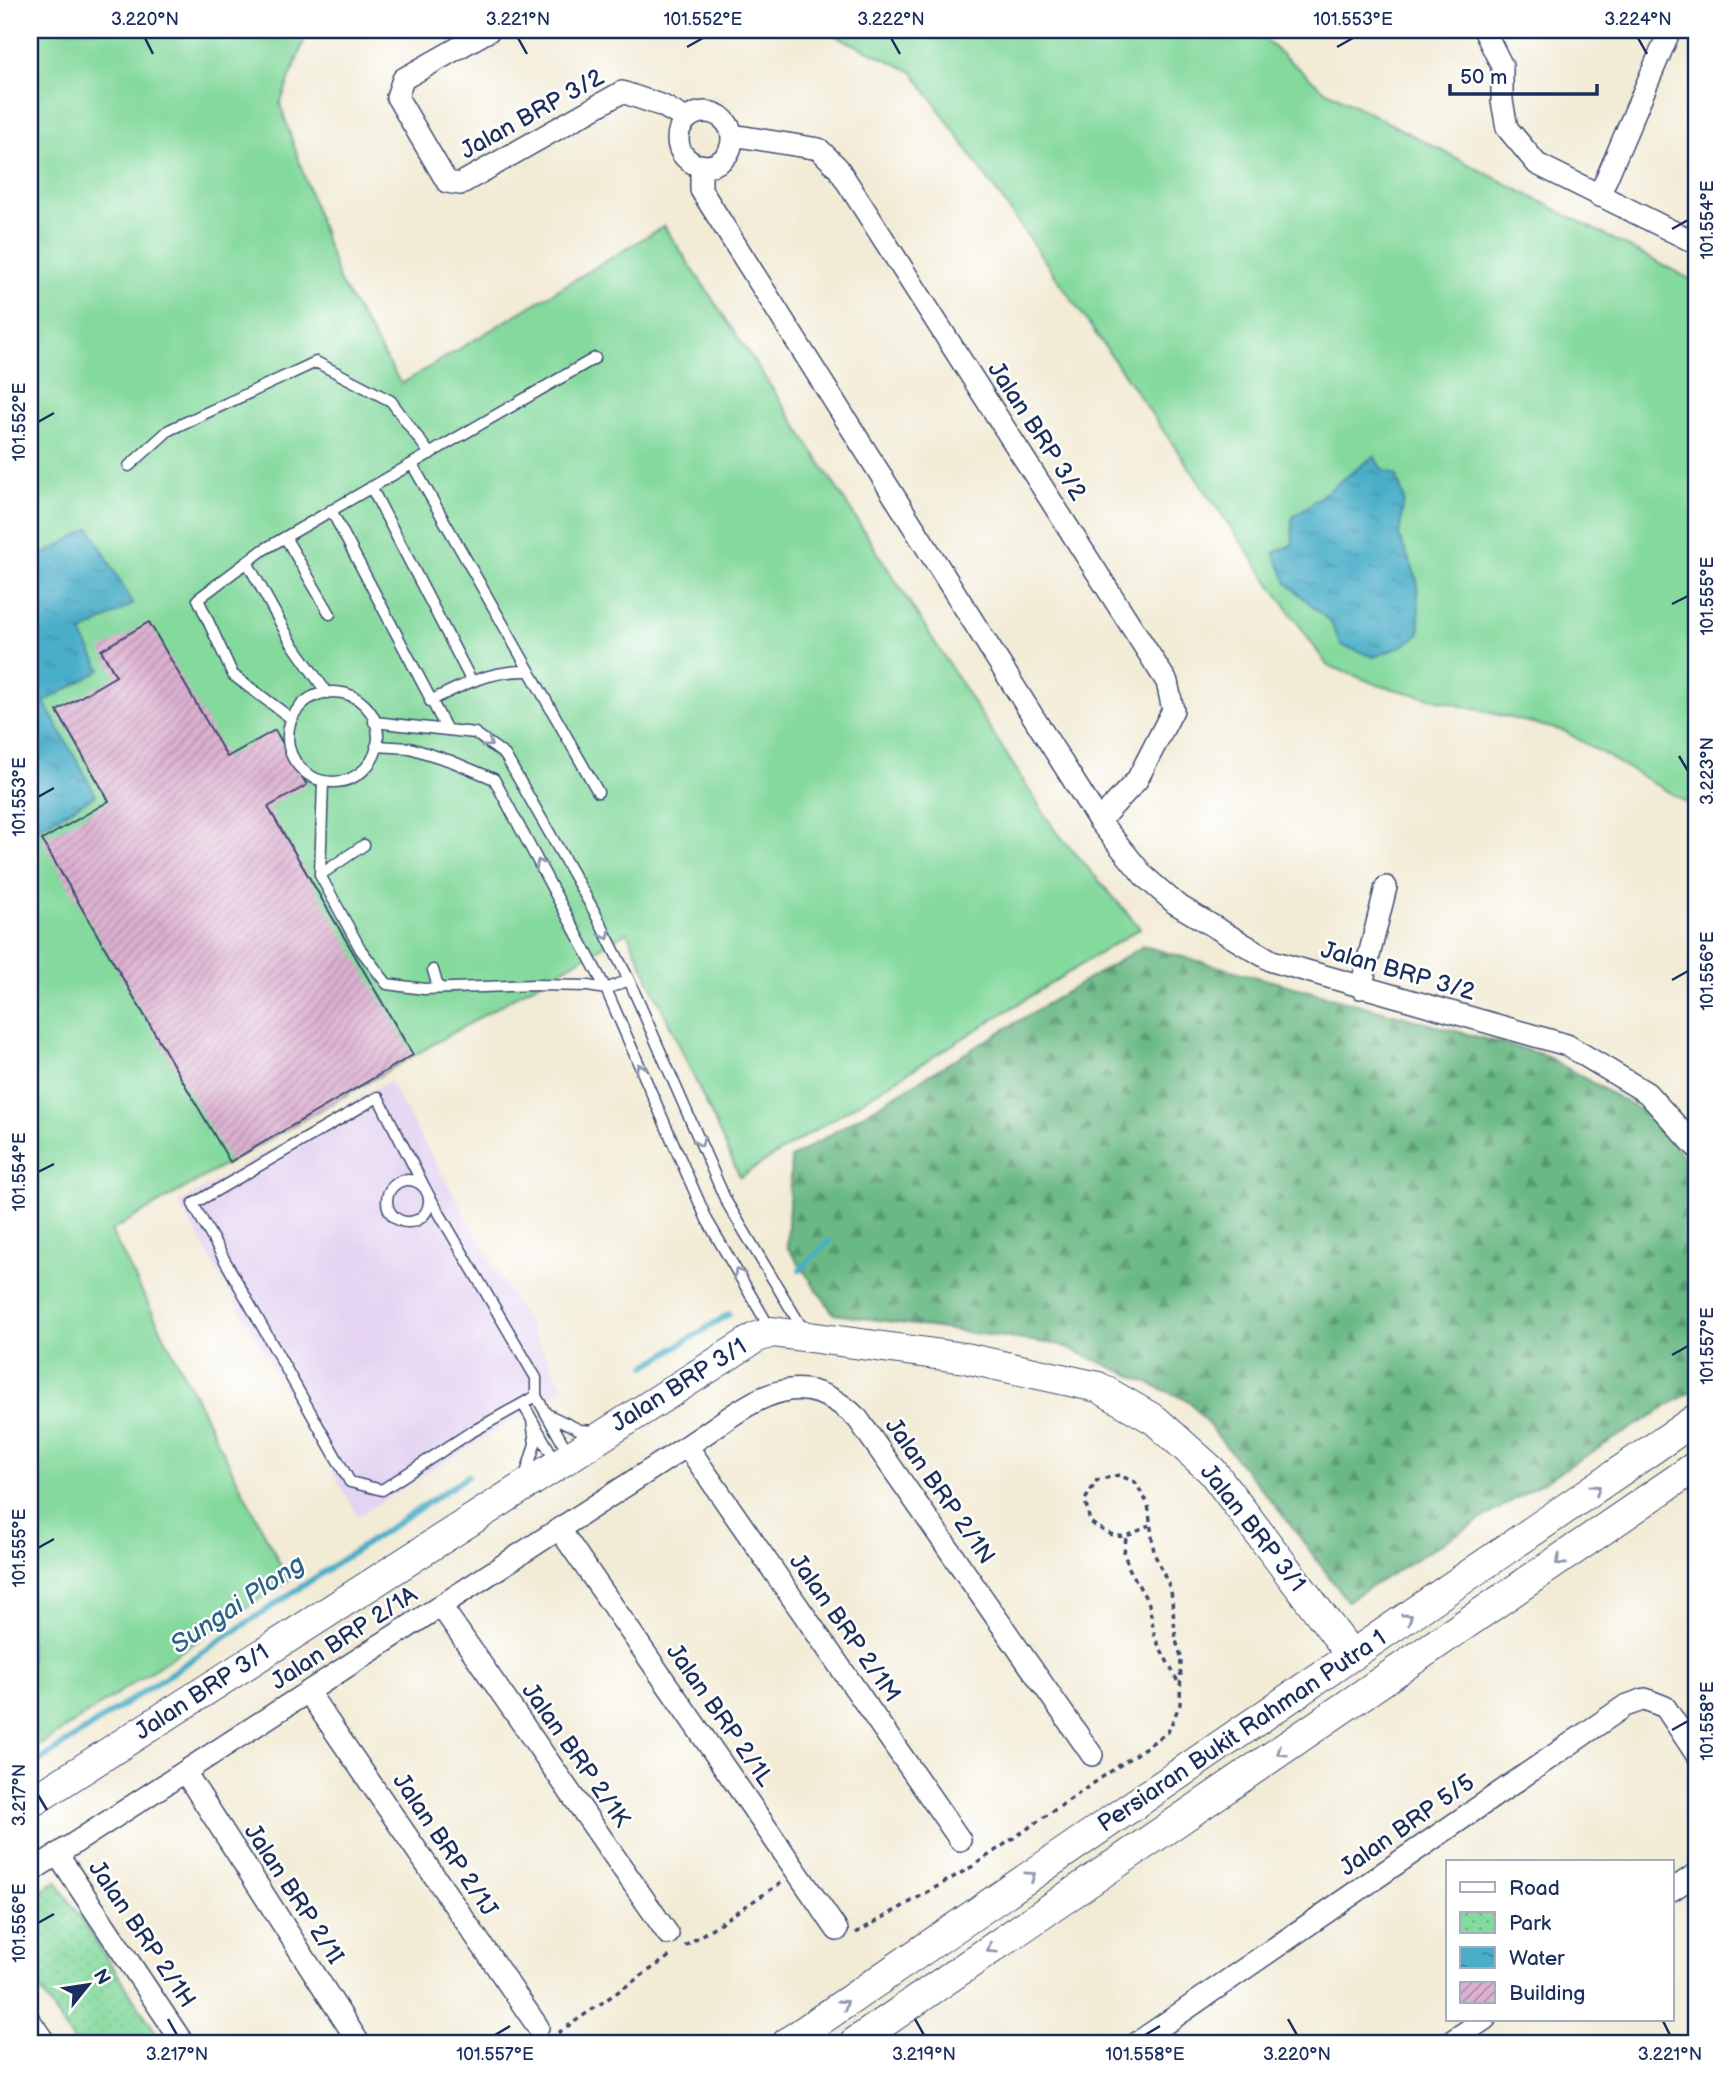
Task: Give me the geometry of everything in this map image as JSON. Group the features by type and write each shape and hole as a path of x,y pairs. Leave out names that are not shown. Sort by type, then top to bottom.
{"main road":[{"name":"Jalan BRP 3/1","path":"30,1803 605,1432 755,1338 772,1332 807,1335 880,1349 965,1358 1098,1387 1144,1413 1212,1471 1352,1657"},
{"name":"Persiaran Bukit Rahman Putra 1","path":"788,2043 1696,1419"},
{"name":"Persiaran Bukit Rahman Putra 1","path":"854,2043 1696,1466"},
{"path":"1337,1714 1348,1692 1352,1657 1378,1659 1399,1653 1486,1594 1517,1590"}],"street":[{"name":"Jalan BRP 3/2","path":"489,30 403,79 397,97 447,182 460,184 622,92 663,106 686,119"},
{"path":"1484,30 1502,66 1502,102 1507,128 1537,164 1696,243"},
{"path":"1599,196 1670,30"},
{"path":"702,112 718,115 725,120 732,135 726,156 715,164 701,165 686,157 681,150 679,134 686,119 702,112"},
{"name":"Jalan BRP 3/2","path":"732,135 818,149 838,167 1167,682 1173,710 1137,780 1100,821"},
{"name":"Jalan BRP 3/2","path":"701,165 701,190 1100,821 1144,876 1176,904 1272,961 1567,1045 1647,1093 1696,1147"},
{"path":"1361,988 1386,887"},
{"name":"Jalan BRP 2/1N","path":"687,1446 766,1395 787,1388 807,1388 827,1394 843,1404 858,1419 1092,1755"},
{"name":"Jalan BRP 2/1A","path":"30,1872 687,1446"},
{"name":"Jalan BRP 2/1M","path":"687,1446 960,1840"},
{"name":"Jalan BRP 2/1L","path":"560,1530 846,1932"},
{"name":"Jalan BRP 2/1K","path":"441,1606 668,1934"},
{"name":"Jalan BRP 2/1J","path":"308,1692 545,2031"},
{"name":"Jalan BRP 5/5","path":"1137,2043 1625,1706 1645,1699 1665,1707 1696,1754"},
{"name":"Jalan BRP 2/1I","path":"185,1772 359,2043"},
{"name":"Jalan BRP 2/1H","path":"57,1854 183,2043"},
{"path":"1674,1889 1696,1874"},
{"path":"30,2021 45,2043"},
{"path":"1449,2043 1482,2021"}],"lane":[{"path":"292,719 233,675 198,599 285,537 595,358"},
{"path":"129,466 169,430 316,362 391,401 430,454"},
{"path":"412,464 598,792"},
{"path":"371,487 471,680"},
{"path":"331,510 447,730"},
{"path":"285,537 330,614"},
{"path":"247,562 291,642 327,693"},
{"path":"430,701 471,680 495,672 529,671"},
{"path":"337,692 357,699 372,715 378,736 374,757 359,774 340,782 323,781 299,768 289,749 288,727 292,719 297,708 315,695 337,692"},
{"path":"374,722 475,733 505,755 594,911 629,980 726,1201 807,1335"},
{"path":"376,746 410,748 494,779 606,989 707,1220 772,1332"},
{"path":"323,781 320,875 361,950 387,984 424,989 438,986 588,986 606,989 629,980"},
{"path":"320,875 364,845"},
{"path":"433,970 438,986"},
{"path":"536,1396 382,1490 350,1482 193,1205 379,1097 428,1194 536,1378 536,1396 563,1459"},
{"path":"523,1404 532,1420 563,1459"},
{"path":"545,1412 580,1430 605,1432"},
{"path":"521,1486 531,1464 535,1444 532,1420"}],"path":[{"path":"846,1932 973,1866 1168,1732 1180,1704 1181,1656 1176,1641 1171,1590 1154,1553 1148,1504 1135,1482 1119,1475 1097,1480 1085,1500 1090,1522 1112,1536 1126,1538 1149,1525"},
{"path":"1126,1538 1124,1553 1129,1568 1149,1604 1155,1638 1180,1686"},
{"path":"545,2031 787,1881"}],"shaded area":[{"path":"389,1081 564,1388 358,1516 179,1203"}],"green space":[{"path":"30,30 308,30 280,104 339,280 401,384 664,226 795,423 1054,829 1140,928 740,1177 627,932 111,1231 288,1580 30,1752"},
{"path":"824,30 1253,30 1323,89 1696,282 1696,808 1564,731 1381,686 1327,665 913,72"},
{"path":"1143,946 1544,1055 1650,1116 1696,1172 1696,1389 1347,1601 1290,1524 1189,1401 1061,1345 834,1314 787,1247 791,1158"},
{"path":"56,1881 163,2043 75,2043 30,1974 30,1899"}],"water":[{"path":"1374,456 1381,468 1397,476 1404,499 1399,536 1417,579 1420,634 1400,647 1374,657 1341,645 1331,623 1287,583 1274,553 1293,544 1292,518"},
{"path":"90,528 133,604 81,633 101,670 44,702 96,795 31,832 30,562"}],"building":[{"path":"149,622 227,757 275,730 307,785 268,807 413,1055 230,1162 42,840 109,801 57,711 116,676 101,650"}],"waterway":[{"name":"Sungai Plong","path":"800,1270 829,1241"},
{"name":"Sungai Plong","path":"646,1366 729,1314"},
{"name":"Sungai Plong","path":"30,1767 468,1476"}]}
